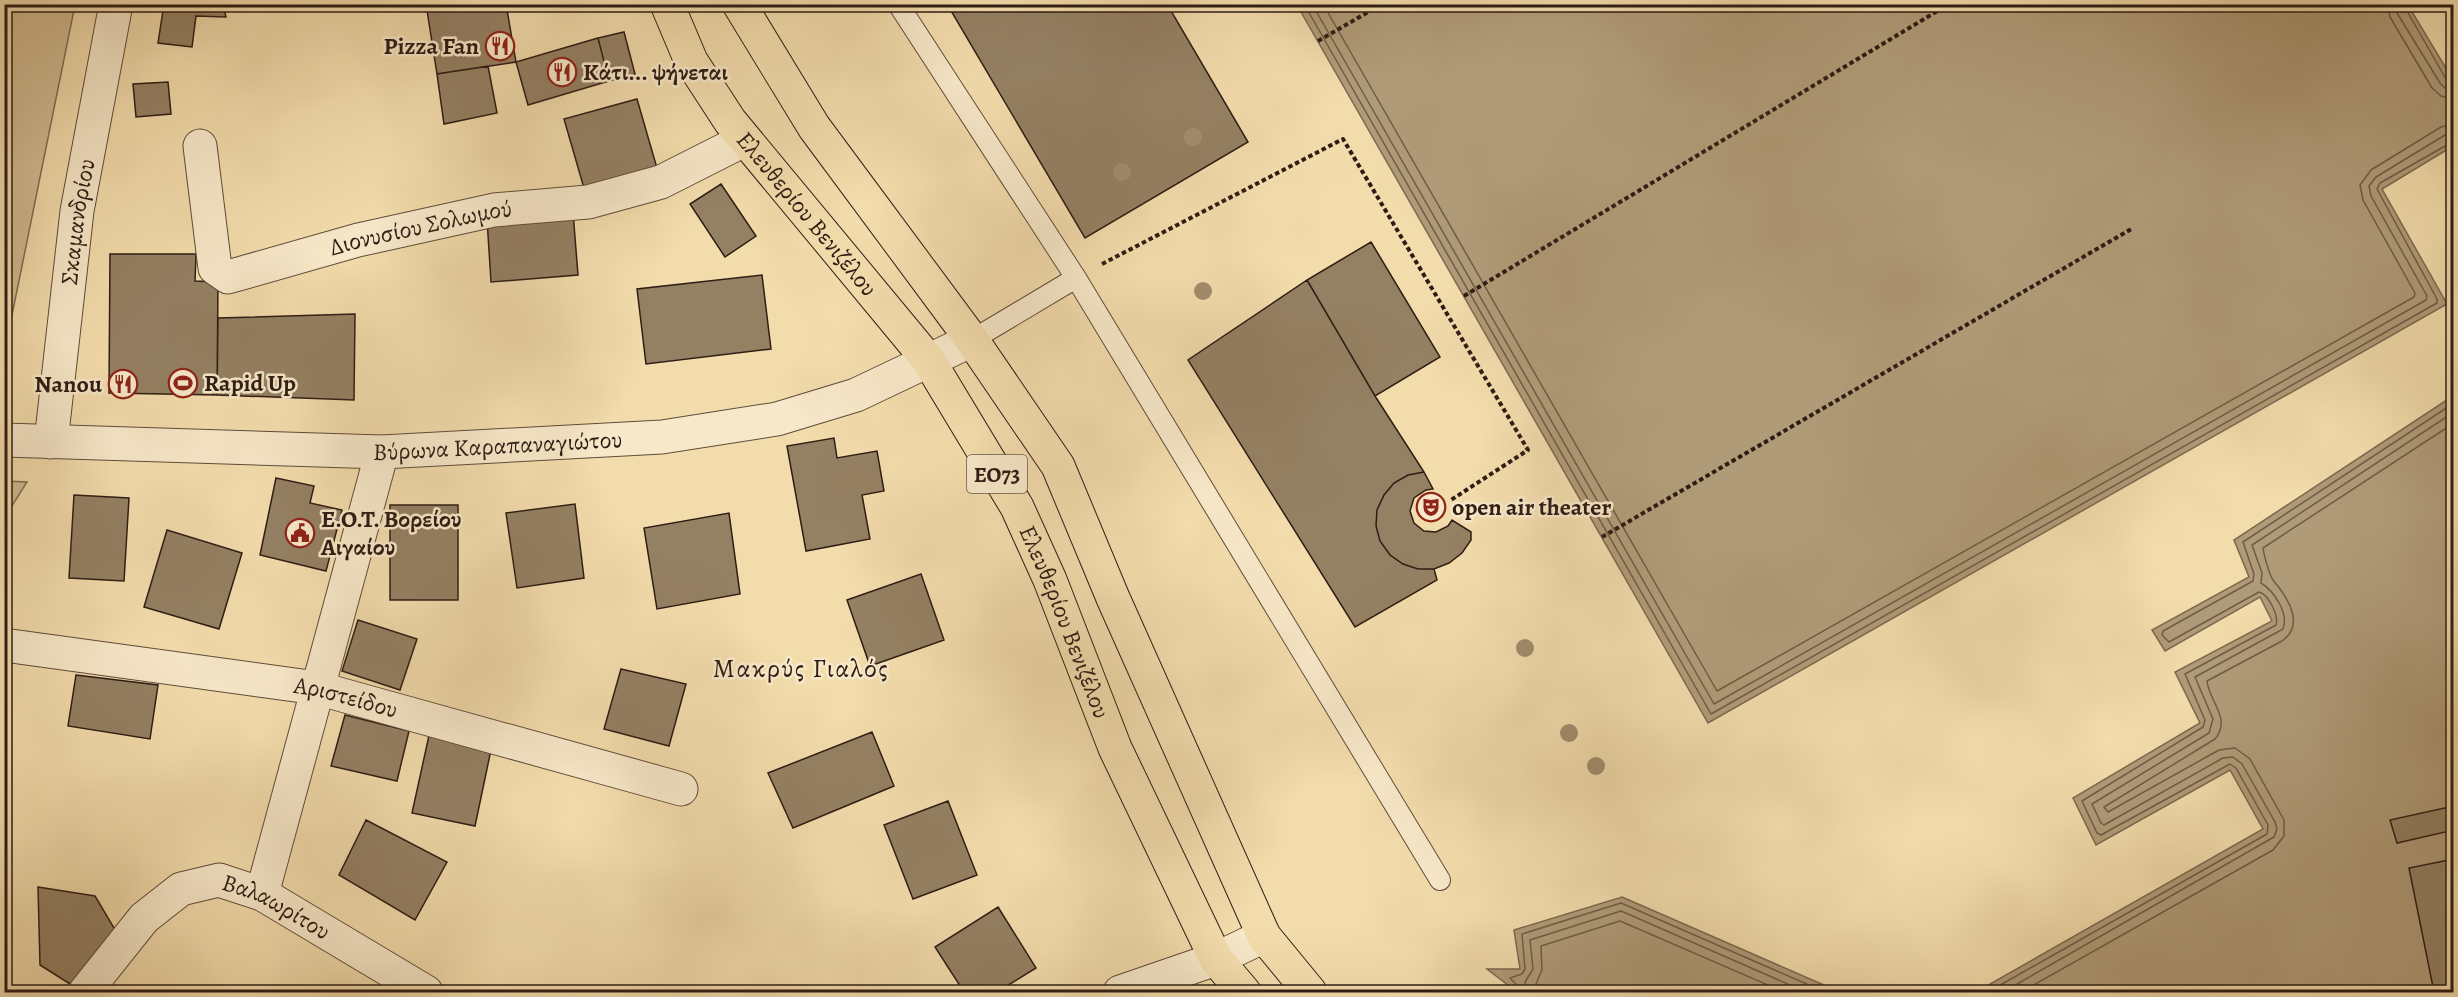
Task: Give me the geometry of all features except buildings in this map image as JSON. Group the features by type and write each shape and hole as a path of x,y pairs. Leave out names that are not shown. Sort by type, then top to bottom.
{"main road":[{"name":"Ελευθερίου Βενιζέλου","path":"667,4 691,61 744,140 929,361 1017,507 1050,580 1115,748 1216,959 1244,993"},
{"name":"ΕΟ73","path":"739,4 814,127 972,340 1058,466 1113,598 1264,936 1310,993"}],"street":[{"name":"Σκαμανδρίου","path":"51,442 77,210 116,4"},
{"name":"Διονυσίου Σολωμού","path":"200,146 215,268 228,277 358,240 463,216 494,210 588,202 661,182 744,140"},
{"name":"Βύρωνα Καραπαναγιώτου","path":"4,440 382,452 662,436 777,419 856,395 972,340"},
{"path":"262,894 382,452"},
{"name":"Αριστείδου","path":"4,645 317,687 681,789"},
{"name":"Βαλαωρίτου","path":"86,993 144,918 181,889 219,880 262,894 426,993"},
{"path":"1120,993 1216,959 1264,936"}],"lane":[{"path":"898,4 1076,278 1440,880"},
{"path":"972,340 1076,278"}],"path":[{"path":"1318,41 1382,4"},
{"path":"1464,296 1949,4"},
{"path":"1076,278 1343,139 1528,450 1451,500"},
{"path":"1602,537 2133,228"}],"shaded area":[{"path":"5,4 75,5 10,325 5,333"},
{"path":"4,481 27,482 5,517"}],"water":[{"path":"1297,5 2408,5 2453,80 2453,146 2382,189 2447,304 1708,723"},
{"path":"2453,396 2453,992 1976,992 2263,829 2230,770 2096,845 2073,798 2200,723 2175,672 2272,621 2260,597 2165,651 2152,630 2249,577 2234,540"},
{"path":"1622,897 1840,992 1517,992 1487,969 1520,969 1514,930"}],"place":[{"name":"Pizza Fan","path":"500,46"},
{"name":"Κάτι... ψήνεται","path":"562,72"},
{"name":"Rapid Up","path":"183,383"},
{"name":"Nanou","path":"123,384"},
{"name":"open air theater","path":"1431,507"},
{"name":"Ε.Ο.Τ. Βορείου Αιγαίου","path":"300,533"}],"district":[{"name":"Μακρύς Γιαλός","path":"801,668"}]}
